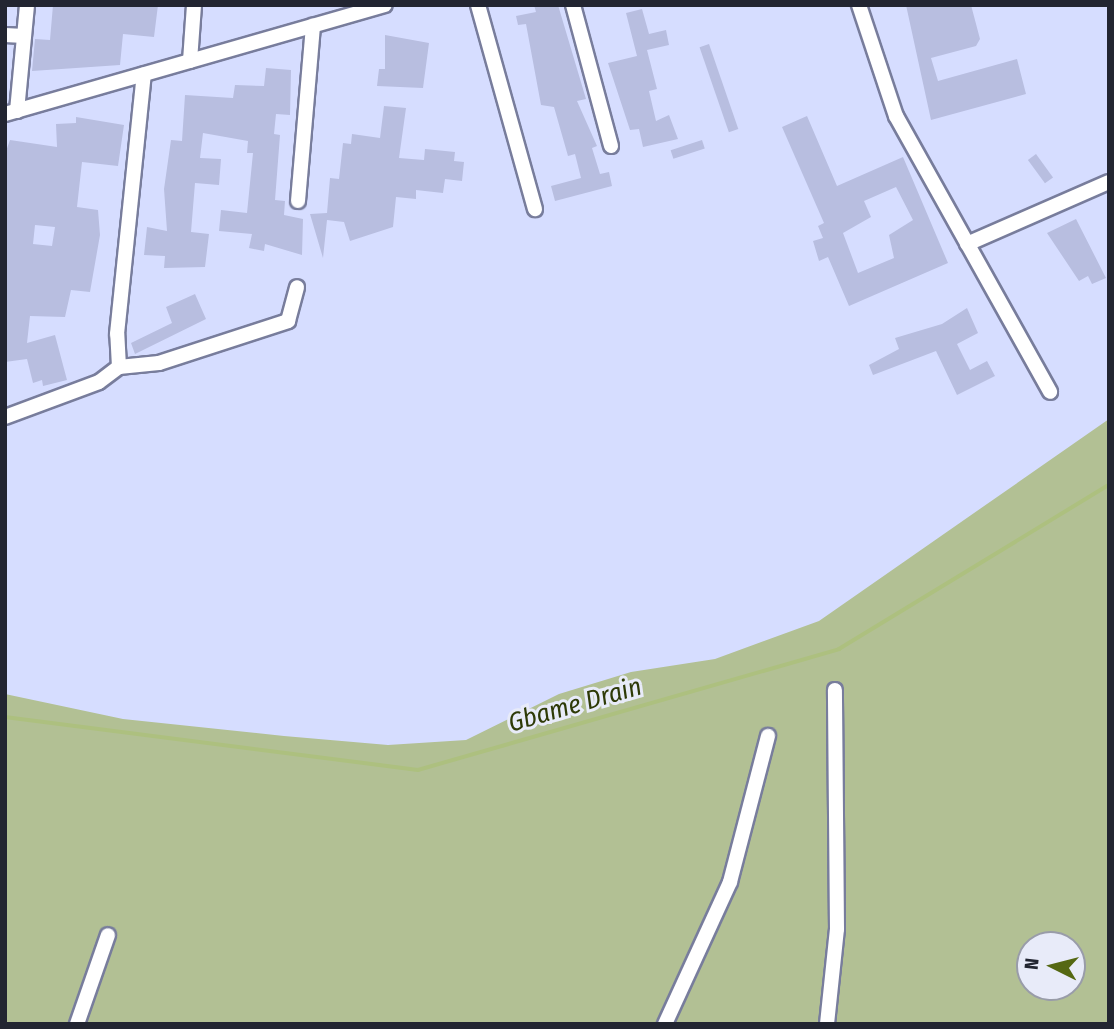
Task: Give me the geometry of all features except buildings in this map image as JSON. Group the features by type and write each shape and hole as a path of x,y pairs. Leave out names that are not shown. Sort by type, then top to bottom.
{"street":[{"path":"27,5 11,112 385,5"},
{"path":"190,61 194,5"},
{"path":"478,5 534,209"},
{"path":"573,5 611,146"},
{"path":"859,5 895,116 1050,392"},
{"path":"298,201 313,26"},
{"path":"5,35 24,36"},
{"path":"119,367 117,334 144,74"},
{"path":"967,244 1109,182"},
{"path":"5,417 99,382 119,367 159,363 288,321 297,287"},
{"path":"827,1024 837,929 835,690"},
{"path":"665,1024 730,882 768,736"},
{"path":"77,1024 108,935"}],"green space":[{"path":"1109,419 1109,1024 5,1024 5,694 123,719 388,745 466,740 559,694 631,672 715,659 819,621"}],"waterway":[{"name":"Gbame Drain","path":"5,717 418,770 839,649 1109,485"}]}
